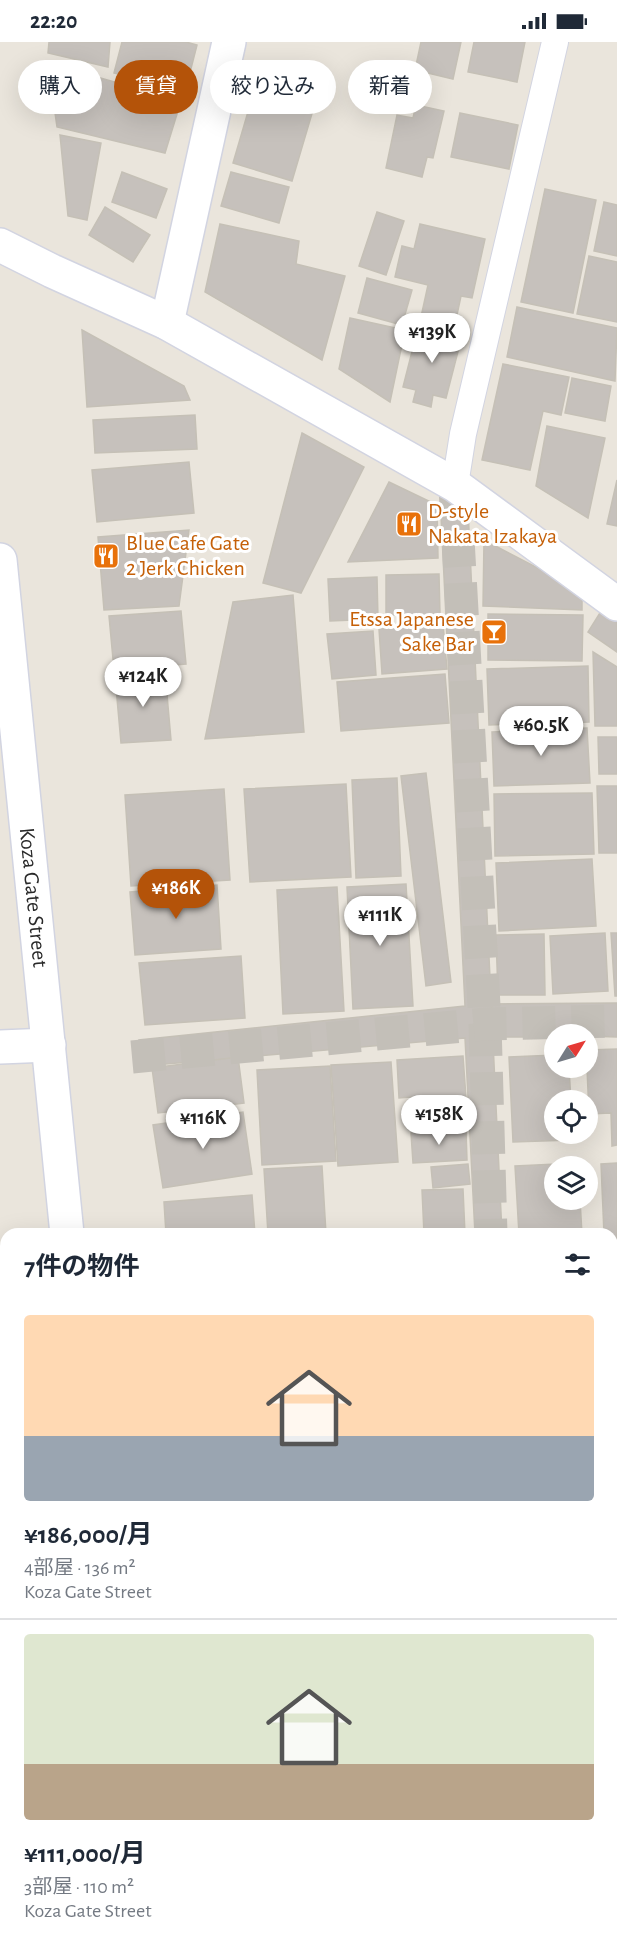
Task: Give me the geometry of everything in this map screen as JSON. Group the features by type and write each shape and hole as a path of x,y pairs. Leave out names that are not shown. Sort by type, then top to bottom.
{"street":[{"path":"167,323 230,42"},
{"path":"0,245 167,323 455,485 617,604"},
{"name":"Koza Gate Street","path":"0,560 6,681 66,1228"},
{"path":"0,1047 48,1045"}],"lane":[{"path":"455,485 464,434 555,42"}],"building":[{"path":"49,42 110,42 108,67 102,66 102,60 78,60 48,53"},
{"path":"122,42 186,42 197,45 193,60 117,60"},
{"path":"421,42 461,42 453,79 432,74 432,60 417,60"},
{"path":"474,42 525,42 517,82 468,72"},
{"path":"102,78 114,82 114,114 177,114 165,153 57,127 55,114 102,114"},
{"path":"432,108 444,111 433,158 427,157 422,177 386,168 397,115 413,118 414,114 432,114"},
{"path":"460,113 518,125 509,169 451,157"},
{"path":"247,114 312,114 292,181 233,163"},
{"path":"60,135 101,143 87,220 68,216"},
{"path":"122,172 167,189 156,218 112,202"},
{"path":"231,172 289,187 279,223 221,206"},
{"path":"545,189 596,200 573,313 521,302"},
{"path":"604,202 617,205 617,256 594,251"},
{"path":"105,207 150,235 133,262 89,235"},
{"path":"377,212 404,221 386,275 359,266"},
{"path":"220,224 299,241 296,264 345,276 322,360 205,292"},
{"path":"420,224 485,239 472,298 461,296 455,324 421,317 428,285 395,277 402,246 414,249"},
{"path":"589,256 617,262 617,322 577,314"},
{"path":"367,278 412,290 402,325 358,313"},
{"path":"517,307 617,328 615,381 507,357"},
{"path":"350,318 405,330 390,402 339,369"},
{"path":"419,324 462,336 446,398 433,395 431,407 413,402 416,390 403,387"},
{"path":"82,330 184,386 190,400 87,407"},
{"path":"503,364 569,377 561,415 543,411 530,470 482,460"},
{"path":"572,378 611,386 605,421 565,413"},
{"path":"195,415 197,449 95,453 93,420"},
{"path":"547,426 605,438 588,518 536,486"},
{"path":"302,433 364,467 301,593 263,583"},
{"path":"189,462 194,513 97,522 92,470"},
{"path":"617,480 617,526 607,524"},
{"path":"389,482 437,505 438,558 348,562"},
{"path":"440,495 468,509 502,1228 475,1228 465,1038 143,1066 139,1040 465,1006"},
{"path":"189,530 179,606 104,610 98,537"},
{"path":"484,540 582,591 582,610 483,606"},
{"path":"439,574 440,615 386,615 386,575"},
{"path":"377,577 378,619 330,621 328,579"},
{"path":"293,595 304,732 205,739 233,602"},
{"path":"603,608 617,617 617,652 588,632"},
{"path":"181,611 186,664 114,670 109,616"},
{"path":"488,614 583,615 582,661 488,660"},
{"path":"443,624 447,669 382,674 379,629"},
{"path":"373,631 376,675 332,679 327,634"},
{"path":"593,652 617,667 617,726 595,726"},
{"path":"588,666 589,722 489,725 487,669"},
{"path":"165,672 171,740 121,743 115,676"},
{"path":"445,674 449,723 341,731 337,682"},
{"path":"587,728 590,783 494,786 492,732"},
{"path":"598,737 617,737 617,774 599,774"},
{"path":"426,773 451,982 426,986 401,776"},
{"path":"397,778 401,876 356,878 352,780"},
{"path":"346,784 351,877 250,882 244,789"},
{"path":"597,786 617,786 617,853 599,853"},
{"path":"224,789 230,880 131,886 125,795"},
{"path":"592,793 594,854 495,856 494,794"},
{"path":"592,859 596,926 499,931 496,863"},
{"path":"406,884 413,1006 353,1009 347,887"},
{"path":"217,885 221,949 135,955 130,892"},
{"path":"337,887 344,1011 283,1014 277,890"},
{"path":"605,933 608,991 553,994 550,936"},
{"path":"611,933 617,933 617,996 615,996"},
{"path":"544,934 545,995 498,995 496,935"},
{"path":"241,956 245,1018 145,1025 139,963"},
{"path":"617,1003 617,1037 598,1036 598,1024 544,1024 544,1037 494,1037 492,1004"},
{"path":"617,1049 617,1145 612,1146 611,1113 598,1114 598,1090 588,1090 587,1078 598,1078 598,1050"},
{"path":"544,1055 544,1078 570,1078 570,1090 544,1090 544,1141 513,1142 509,1057"},
{"path":"463,1056 468,1126 413,1130 411,1097 399,1098 397,1060"},
{"path":"238,1057 244,1103 158,1113 152,1068"},
{"path":"391,1062 398,1162 338,1166 331,1065"},
{"path":"330,1066 336,1161 262,1165 257,1070"},
{"path":"243,1112 252,1174 163,1188 153,1125"},
{"path":"466,1130 467,1160 413,1163 411,1133"},
{"path":"617,1163 617,1228 604,1228 601,1164"},
{"path":"468,1164 470,1184 433,1188 431,1167"},
{"path":"544,1165 544,1210 581,1210 582,1228 519,1228 515,1166"},
{"path":"322,1166 326,1228 268,1228 264,1169"},
{"path":"463,1189 465,1228 424,1228 422,1190"},
{"path":"252,1195 255,1228 166,1228 164,1202"}],"tunnel":[{"path":"455,485 485,1024 491,1228"},
{"path":"132,1057 485,1024 617,1021"}],"place":[{"name":"D-style Nakata Izakaya","path":"409,524"},
{"name":"Blue Cafe Gate 2 Jerk Chicken","path":"106,556"},
{"name":"Etssa Japanese Sake Bar","path":"494,632"}]}
